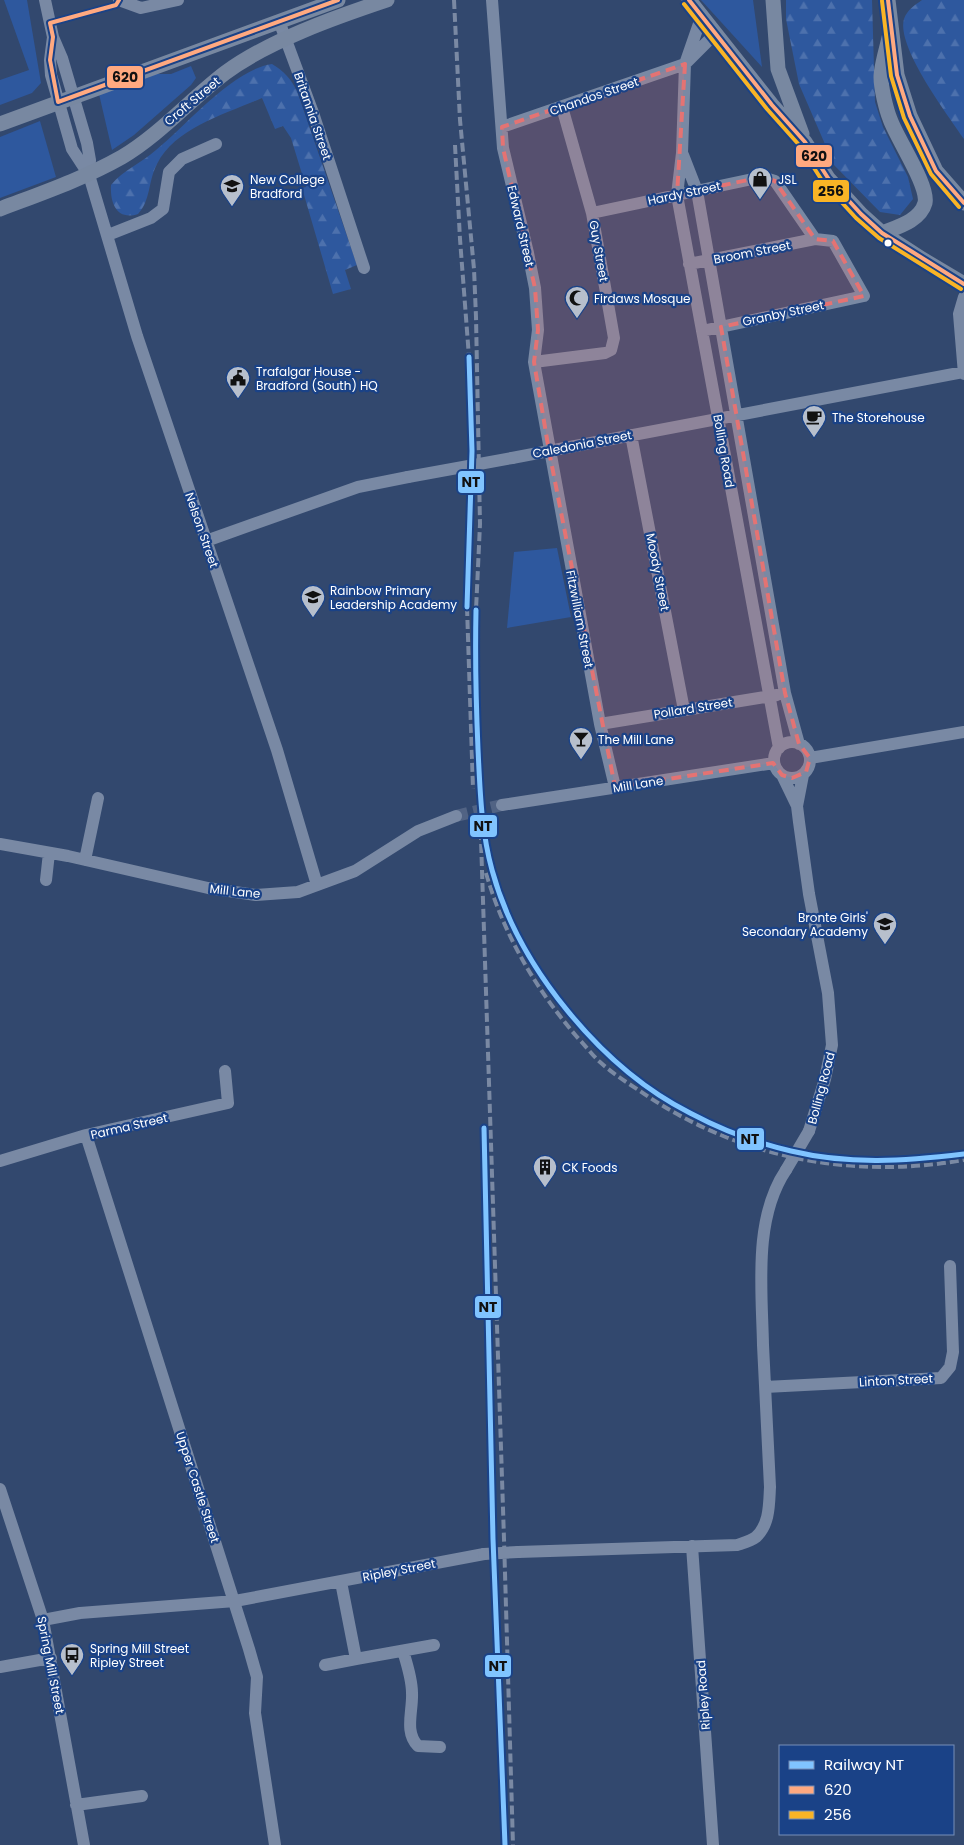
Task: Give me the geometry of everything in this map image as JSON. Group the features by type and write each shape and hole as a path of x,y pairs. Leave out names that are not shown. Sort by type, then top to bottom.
{"main road":[{"path":"0,124 338,0"},
{"name":"Croft Street","path":"0,209 89,175 128,153 226,72 262,49 311,28 387,0"},
{"path":"689,0 772,105 805,142 828,178 861,214 882,233 964,284"},
{"path":"773,0 778,69 805,142"},
{"path":"889,3 897,75 910,116 936,171 964,203"},
{"path":"882,233 911,220 920,213 925,197 920,179 905,153 889,118 881,77 891,28"}],"street":[{"name":"Nelson Street","path":"45,0 53,37 62,58 87,143 90,160 89,175"},
{"path":"120,0 141,8 178,0"},
{"name":"Edward Street","path":"492,0 503,148 528,253 534,288 538,330 534,362 549,450"},
{"name":"Bolling Road","path":"702,15 686,64 682,153 677,195 779,748"},
{"name":"Britannia Street","path":"279,21 312,110 364,268"},
{"path":"686,64 716,33"},
{"name":"Nelson Street","path":"53,37 50,60 58,102 72,149 89,175 137,336 277,750 317,884"},
{"name":"Chandos Street","path":"502,127 686,64"},
{"name":"Guy Street","path":"534,362 605,353 611,350 614,338 592,212 562,107"},
{"path":"108,235 151,218 163,209 169,172 182,159 216,144"},
{"name":"Bolling Road","path":"682,153 697,190 786,693 800,744"},
{"name":"Hardy Street","path":"592,212 762,177 775,181 815,240"},
{"name":"Broom Street","path":"689,264 815,240"},
{"name":"Granby Street","path":"702,331 864,296 833,241 815,240"},
{"path":"964,297 959,314 964,373"},
{"name":"Caledonia Street","path":"206,542 358,487 964,373"},
{"name":"Moody Street","path":"632,435 684,710"},
{"name":"Fitzwilliam Street","path":"549,450 600,724 615,787"},
{"name":"Pollard Street","path":"600,724 786,693"},
{"path":"810,758 964,732"},
{"path":"789,742 800,744 808,752 810,758 809,768 802,775 792,778 782,775 774,763 776,752 779,748 789,742"},
{"name":"Mill Lane","path":"502,805 774,763"},
{"name":"Bolling Road","path":"755,1537 763,1528 768,1515 770,1487 760,1257 767,1220 778,1182 809,1131 825,1079 832,1045 828,993 810,894 797,806 782,775"},
{"name":"Bolling Road","path":"797,806 802,775"},
{"path":"86,860 98,798"},
{"name":"Mill Lane","path":"0,844 49,852 208,888 256,895 298,892 356,871 418,831 456,816"},
{"path":"46,880 49,852"},
{"name":"Parma Street","path":"0,1161 86,1135 228,1103 225,1071"},
{"name":"Upper Castle Street","path":"86,1135 235,1601 256,1677 255,1713 275,1845"},
{"name":"Linton Street","path":"765,1387 941,1378 950,1367 952,1352 950,1266"},
{"name":"Spring Mill Street","path":"0,1490 43,1620 84,1845"},
{"name":"Ripley Street","path":"43,1620 80,1613 235,1601 484,1554 737,1545 755,1537"},
{"name":"Ripley Road","path":"692,1546 713,1845"},
{"path":"341,1582 356,1659"},
{"path":"325,1666 434,1645"},
{"path":"403,1650 412,1692 411,1738 418,1746 440,1747"},
{"path":"0,1667 51,1658"},
{"path":"76,1804 142,1796"}],"highlighted area":[{"path":"685,64 677,195 762,177 775,181 815,239 833,241 864,296 721,327 785,693 799,744 810,758 806,772 792,778 782,775 773,763 615,787 549,451 534,362 538,330 535,288 503,148 502,127"}],"green space":[{"path":"4,0 27,0 41,83 32,93 0,105 0,80 29,70"},
{"path":"701,0 753,0 762,67"},
{"path":"786,0 872,0 875,102 883,127 908,177 913,199 900,215 880,212 834,165 799,84 786,19"},
{"path":"922,0 964,0 964,139 925,80 908,46 904,31 904,19 909,10"},
{"path":"272,64 287,76 297,91 357,265 345,270 351,289 333,294 302,188 306,187 291,138 283,126 275,129 262,98 203,123 176,140 165,151 157,164 145,203 138,214 124,215 113,203 111,185 121,175 151,155 226,87 257,68"},
{"path":"191,66 196,78 191,85 134,135 112,150 99,94 152,74 171,74"},
{"path":"40,121 56,177 0,198 0,137"},
{"path":"557,548 571,617 507,628 514,552"}],"tunnel":[{"path":"456,816 502,805"}],"railway":[{"path":"454,0 460,120 474,269 476,317 480,524 476,610"},
{"path":"455,145 469,357"},
{"path":"467,607 473,789"},
{"path":"479,779 513,1845"},
{"path":"486,873 502,918 522,960 534,980 577,1037 614,1074 677,1114 715,1132 754,1147 795,1158 836,1164 879,1167 964,1160"}],"rail line":[{"name":"NT","path":"467,607 472,451 469,357"},
{"name":"NT","path":"476,610 476,697 480,794 488,855 504,906 521,942 567,1011 595,1042 625,1070 657,1094 690,1113 739,1135 791,1151 856,1160 899,1160 964,1154"},
{"name":"NT","path":"484,1128 493,1539 505,1845"}],"transit line":[{"name":"620","path":"119,0 116,5 50,23 53,37 50,60 58,102 338,0"},
{"name":"620","path":"689,0 772,105 805,142 828,178 861,214 882,233 964,284"},
{"name":"620","path":"888,0 897,75 910,116 936,171 964,203"},
{"name":"256","path":"882,1 891,76 904,118 931,174 959,207"},
{"name":"256","path":"684,4 767,109 800,146 823,182 856,218 879,238 961,289"}],"place":[{"name":"JSL","path":"760,200"},
{"name":"New College Bradford","path":"232,207"},
{"name":"Firdaws Mosque","path":"577,319"},
{"name":"Trafalgar House - Bradford (South) HQ","path":"238,399"},
{"name":"The Storehouse","path":"814,438"},
{"name":"Rainbow Primary Leadership Academy","path":"313,618"},
{"name":"The Mill Lane","path":"581,760"},
{"name":"Bronte Girls' Secondary Academy","path":"885,945"},
{"name":"CK Foods","path":"545,1188"},
{"name":"Spring Mill Street Ripley Street","path":"72,1676"}]}
